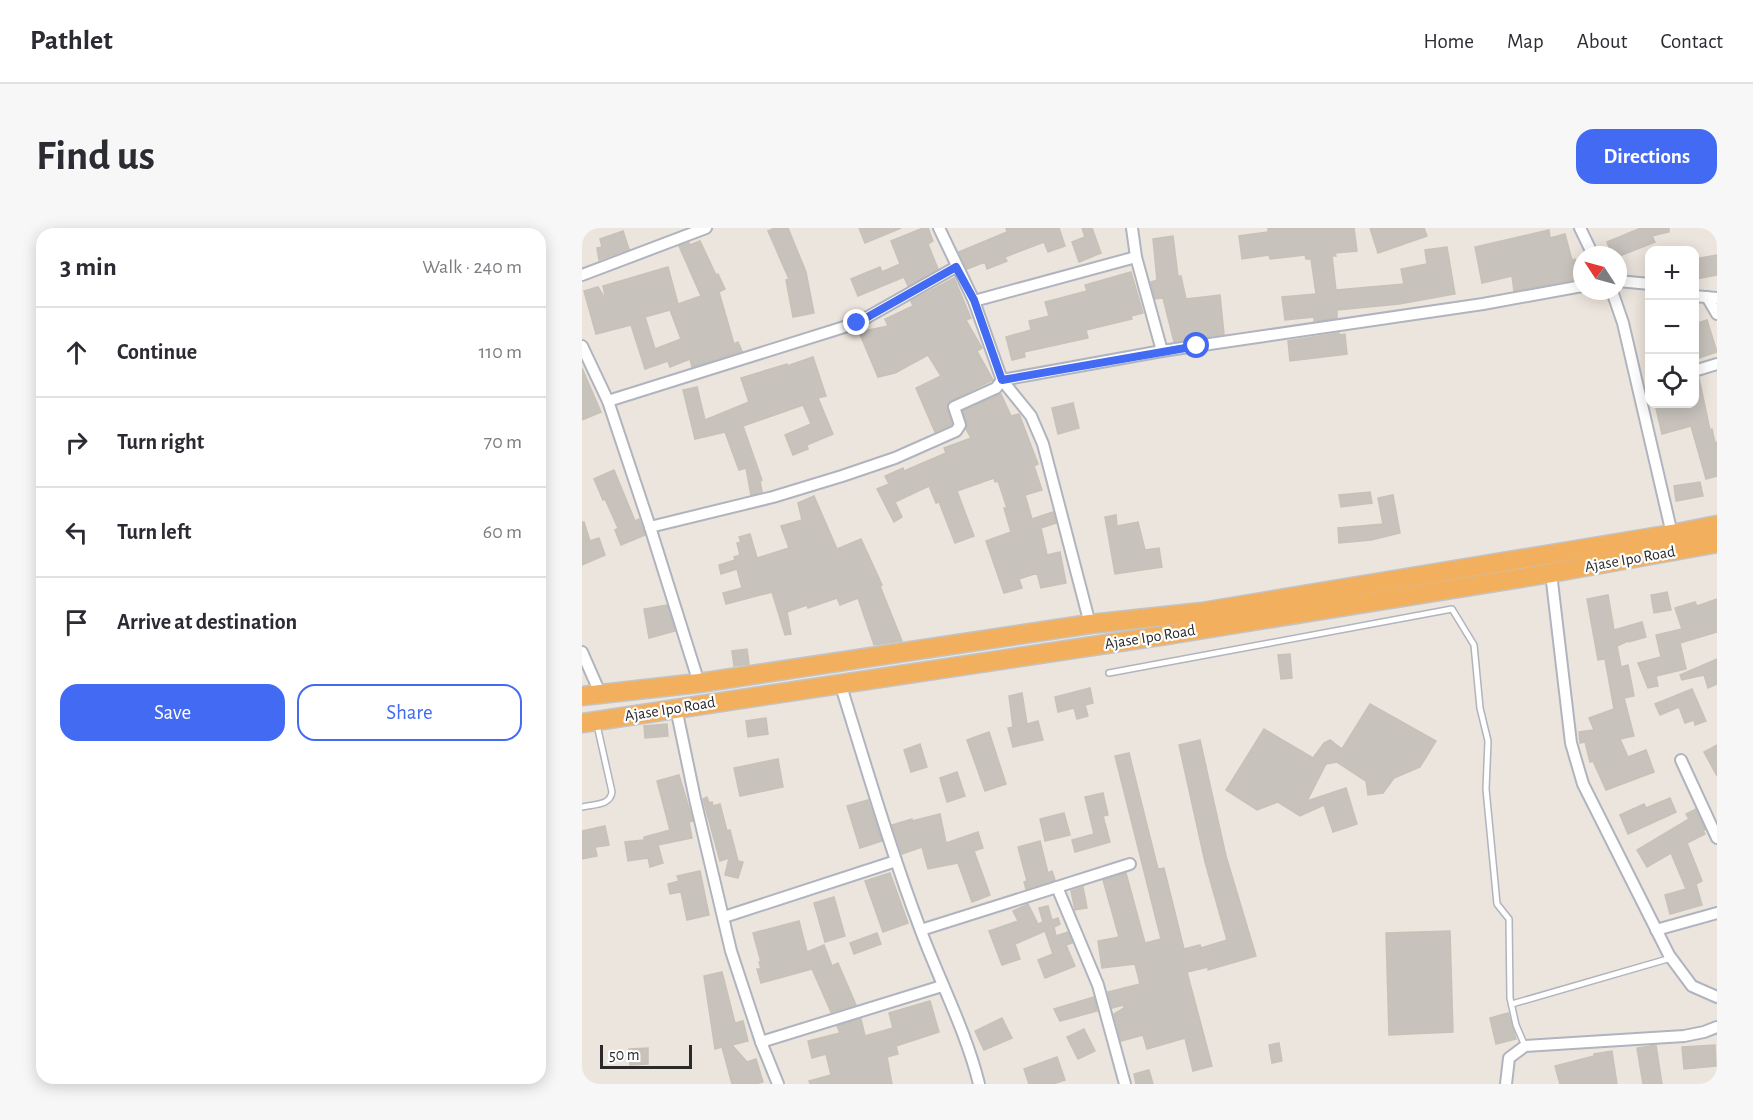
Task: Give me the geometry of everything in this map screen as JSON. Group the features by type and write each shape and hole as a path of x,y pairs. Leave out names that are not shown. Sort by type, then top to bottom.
{"highway":[{"name":"Ajase Ipo Road","path":"591,694 699,683 1090,624 1202,612 1717,525"},
{"name":"Ajase Ipo Road","path":"589,722 1167,635 1551,573 1717,543"}],"street":[{"path":"582,274 706,228"},
{"path":"939,228 974,300 1002,380 1031,416 1043,444 1090,624"},
{"path":"1131,228 1136,257 1162,351"},
{"path":"1580,228 1589,246"},
{"path":"974,300 1136,257"},
{"path":"608,401 857,323 956,267"},
{"path":"1627,282 1645,284"},
{"path":"650,527 773,497 896,458 956,431 960,425 954,408 996,388 1002,380 1162,351 1483,304 1573,288"},
{"path":"1712,298 1717,314"},
{"path":"1615,300 1623,323 1672,534"},
{"path":"582,346 608,401 699,683"},
{"path":"1699,369 1717,364"},
{"path":"1638,386 1645,384"},
{"path":"1551,573 1571,743 1583,784 1671,958 1692,986 1717,997"},
{"path":"582,652 591,694"},
{"path":"840,683 896,861 942,986 972,1054 979,1084"},
{"path":"676,708 731,951 778,1084"},
{"path":"1681,760 1717,838"},
{"path":"724,917 896,861"},
{"path":"921,930 1130,864"},
{"path":"1057,887 1098,985 1125,1084"},
{"path":"1656,930 1717,913"},
{"path":"762,1042 942,986"},
{"path":"1506,1084 1509,1058 1525,1046 1684,1036 1717,1027"}],"lane":[{"path":"1109,672 1452,609 1474,645 1480,708 1488,741 1485,789 1497,904 1509,919 1512,1004 1516,1025 1525,1046"},
{"path":"582,807 607,802 612,792 589,722"},
{"path":"1512,1004 1671,958"}],"building":[{"path":"775,228 788,228 806,272 814,313 793,317 786,280 789,279 768,231"},
{"path":"859,228 901,228 865,243"},
{"path":"928,228 933,241 928,244 938,269 908,286 904,277 858,296 851,279 880,267 882,272 900,264 891,241"},
{"path":"1006,228 1059,228 1065,246 1048,252 1044,242 1005,257 1007,261 987,269 985,262 967,269 959,252 1007,232"},
{"path":"1082,228 1092,228 1101,253 1079,262 1072,242 1085,237"},
{"path":"1268,228 1354,228 1357,251 1335,253 1336,256 1332,256 1336,290 1404,284 1401,269 1427,264 1425,250 1447,247 1455,294 1399,304 1337,310 1337,318 1314,321 1314,317 1285,320 1282,297 1316,294 1311,259 1306,259 1305,255 1270,259 1269,255 1242,259 1239,236 1268,232"},
{"path":"1370,228 1424,228 1427,236 1378,253"},
{"path":"1641,228 1669,228 1669,232 1652,236 1655,242 1627,253 1627,246 1609,246 1607,242"},
{"path":"1549,230 1550,238 1565,234 1573,260 1573,280 1514,291 1512,276 1482,283 1475,247"},
{"path":"623,231 629,249 599,260 597,248 602,247 600,239"},
{"path":"1173,236 1178,276 1181,276 1186,299 1220,295 1224,334 1174,342 1163,298 1155,299 1151,282 1157,280 1153,239"},
{"path":"700,241 716,275 718,274 725,289 719,292 734,344 738,342 742,351 692,367 690,359 670,367 668,361 645,369 631,325 596,334 584,291 598,287 606,300 603,286 668,267 678,304 701,296 679,246 689,243 690,245","holes":["670,310 681,339 655,349 645,317"]},
{"path":"1717,255 1717,275 1699,278 1699,258"},
{"path":"1131,272 1143,313 1131,316 1132,319 1086,330 1088,338 1024,352 1025,357 1012,360 1006,337 1031,330 1029,321 1049,316 1045,302 1087,291 1085,285"},
{"path":"954,278 971,318 966,320 982,348 977,351 993,380 948,402 947,409 952,424 935,432 916,388 941,376 928,355 895,373 878,377 859,332 888,326 885,319 913,306 911,301"},
{"path":"1707,320 1717,352 1699,358 1699,354 1699,323"},
{"path":"1339,333 1339,335 1345,334 1347,354 1290,361 1288,341"},
{"path":"813,357 826,396 818,398 833,434 807,445 808,449 793,455 785,435 811,424 803,405 743,426 762,480 760,481 762,492 751,495 746,468 739,470 725,432 695,439 683,390 697,387 705,420 749,402 741,378"},
{"path":"582,368 601,412 582,420"},
{"path":"1699,378 1710,430 1712,429 1715,443 1717,442 1717,476 1706,479 1691,426 1662,434 1656,408 1699,408"},
{"path":"1001,394 1011,416 1019,414 1038,464 1034,466 1042,490 1025,495 1032,519 1053,512 1056,523 1041,528 1047,555 1060,552 1066,583 1041,588 1037,573 1019,579 1022,588 1004,593 986,541 1011,532 1004,508 1007,508 998,481 995,482 994,478 957,491 974,536 955,543 939,502 936,503 929,486 895,502 902,517 894,522 877,489 889,484 885,476 903,468 904,471 946,453 944,448 971,438 966,429 967,423 963,411"},
{"path":"1073,403 1079,428 1058,434 1052,408"},
{"path":"614,470 635,521 639,519 645,535 621,545 615,530 618,528 594,479"},
{"path":"1700,482 1703,496 1676,501 1674,486"},
{"path":"1370,492 1372,503 1341,507 1339,495"},
{"path":"1393,495 1400,533 1371,540 1339,543 1338,528 1383,524 1378,498"},
{"path":"814,496 837,549 861,539 882,585 880,586 902,641 874,645 858,598 840,605 837,598 808,608 807,605 787,612 791,634 785,635 772,592 726,604 723,593 742,588 737,569 721,574 719,565 735,560 734,557 740,555 737,543 741,542 739,537 750,534 757,558 789,548 781,526 802,520 798,503"},
{"path":"1116,515 1117,526 1138,522 1145,550 1159,548 1162,567 1115,574 1105,517"},
{"path":"582,522 584,522 590,541 599,538 605,555 582,565"},
{"path":"1667,592 1671,610 1654,613 1651,595"},
{"path":"1608,595 1614,630 1642,622 1646,637 1617,646 1621,667 1628,665 1634,696 1624,698 1634,736 1620,739 1628,757 1646,750 1654,772 1606,790 1593,761 1590,762 1585,742 1580,743 1579,732 1594,730 1589,718 1614,709 1605,659 1598,660 1587,599"},
{"path":"1717,599 1717,632 1680,643 1686,669 1656,676 1658,686 1648,688 1638,663 1661,657 1656,635 1682,629 1675,608 1695,602 1697,606"},
{"path":"667,605 675,631 649,638 644,609"},
{"path":"747,649 749,664 734,666 732,651"},
{"path":"1290,654 1292,678 1281,679 1278,655"},
{"path":"1717,659 1717,684 1708,688 1704,675 1682,680 1680,675"},
{"path":"1090,688 1093,703 1085,705 1088,716 1077,719 1074,708 1058,712 1055,697"},
{"path":"1692,689 1706,721 1695,725 1694,720 1685,723 1679,707 1660,715 1655,704"},
{"path":"1022,693 1027,724 1038,721 1043,740 1013,747 1008,728 1013,727 1009,696"},
{"path":"1370,704 1436,741 1420,767 1394,778 1383,793 1368,795 1366,781 1337,762 1326,764 1307,801 1346,788 1357,824 1333,832 1324,805 1300,816 1278,802 1257,810 1226,790 1264,729 1313,758 1324,743 1330,740 1342,749"},
{"path":"766,718 768,734 748,737 746,721"},
{"path":"667,724 668,736 645,738 644,726"},
{"path":"989,732 1006,784 985,791 967,740"},
{"path":"1200,740 1226,856 1256,956 1208,970 1208,967 1187,972 1212,1066 1193,1071 1185,1038 1147,1049 1143,1035 1121,1041 1114,1014 1124,1008 1123,1005 1112,1008 1108,992 1140,984 1135,964 1102,968 1098,941 1119,937 1103,880 1126,873 1145,943 1161,939 1115,756 1129,753 1158,869 1164,868 1184,949 1200,945 1201,948 1227,940 1205,862 1179,745"},
{"path":"920,744 927,767 911,772 904,750"},
{"path":"1717,745 1717,776 1704,752"},
{"path":"778,759 783,787 740,796 734,768"},
{"path":"957,772 965,796 947,802 940,778"},
{"path":"679,775 693,821 689,822 692,838 658,845 663,863 650,867 648,858 628,861 625,842 644,840 644,837 670,830 657,781"},
{"path":"1103,793 1108,815 1103,816 1110,842 1075,852 1072,840 1094,834 1085,797"},
{"path":"707,797 713,806 720,804 738,861 743,862 738,878 725,875 729,858 720,861 703,799"},
{"path":"1670,798 1676,812 1628,834 1620,815 1644,804 1646,808"},
{"path":"868,800 882,841 860,848 847,806"},
{"path":"1696,809 1705,834 1687,843 1702,881 1696,884 1702,905 1670,914 1665,895 1686,889 1671,853 1647,867 1637,850 1689,819 1686,814"},
{"path":"1064,813 1070,835 1045,841 1040,819"},
{"path":"940,814 946,843 978,832 983,848 974,851 990,895 972,902 958,863 928,869 922,847 902,854 892,825"},
{"path":"605,826 609,845 595,847 597,856 582,859 582,831"},
{"path":"1040,841 1048,873 1052,871 1055,880 1026,889 1024,882 1027,881 1018,847"},
{"path":"700,871 709,915 687,920 681,892 670,894 668,884 679,881 677,876"},
{"path":"890,873 908,923 883,932 865,881"},
{"path":"1083,887 1087,908 1075,910 1071,891"},
{"path":"834,897 845,936 825,942 814,903"},
{"path":"1028,904 1038,924 1043,922 1039,908 1048,906 1052,920 1058,918 1060,924 1054,927 1056,936 1068,932 1072,943 1066,945 1075,966 1045,978 1038,960 1053,954 1045,931 1015,944 1020,959 1002,965 989,931 1018,921 1013,911"},
{"path":"799,921 807,952 824,945 832,966 838,963 856,1005 831,1012 812,969 761,983 757,969 761,969 759,962 761,962 753,933"},
{"path":"1450,931 1453,1032 1389,1035 1386,933"},
{"path":"877,933 881,944 854,954 850,943"},
{"path":"722,972 735,1023 743,1021 748,1041 732,1045 747,1062 756,1059 763,1082 732,1084 722,1047 715,1049 704,976"},
{"path":"1094,997 1097,1011 1060,1021 1054,1009"},
{"path":"930,1001 939,1032 896,1046 898,1054 887,1057 892,1084 810,1084 809,1081 831,1075 826,1054 812,1058 808,1041 840,1033 837,1026 861,1019 865,1036 893,1028 889,1013"},
{"path":"1508,1013 1516,1039 1496,1044 1490,1018"},
{"path":"1002,1018 1012,1038 984,1050 975,1031"},
{"path":"1084,1029 1095,1051 1078,1059 1067,1037"},
{"path":"1279,1043 1282,1061 1272,1063 1269,1045"},
{"path":"1656,1045 1662,1084 1643,1084 1637,1048"},
{"path":"1715,1045 1716,1066 1684,1069 1682,1047"},
{"path":"648,1048 648,1064 630,1065 629,1049"},
{"path":"1612,1051 1617,1084 1560,1084 1555,1066"},
{"path":"1057,1057 1065,1080 1053,1084 1029,1084 1024,1069"},
{"path":"1149,1070 1153,1084 1136,1084 1134,1074"}],"route":[{"path":"857,323 956,267 974,300 1002,380 1197,346"}]}
